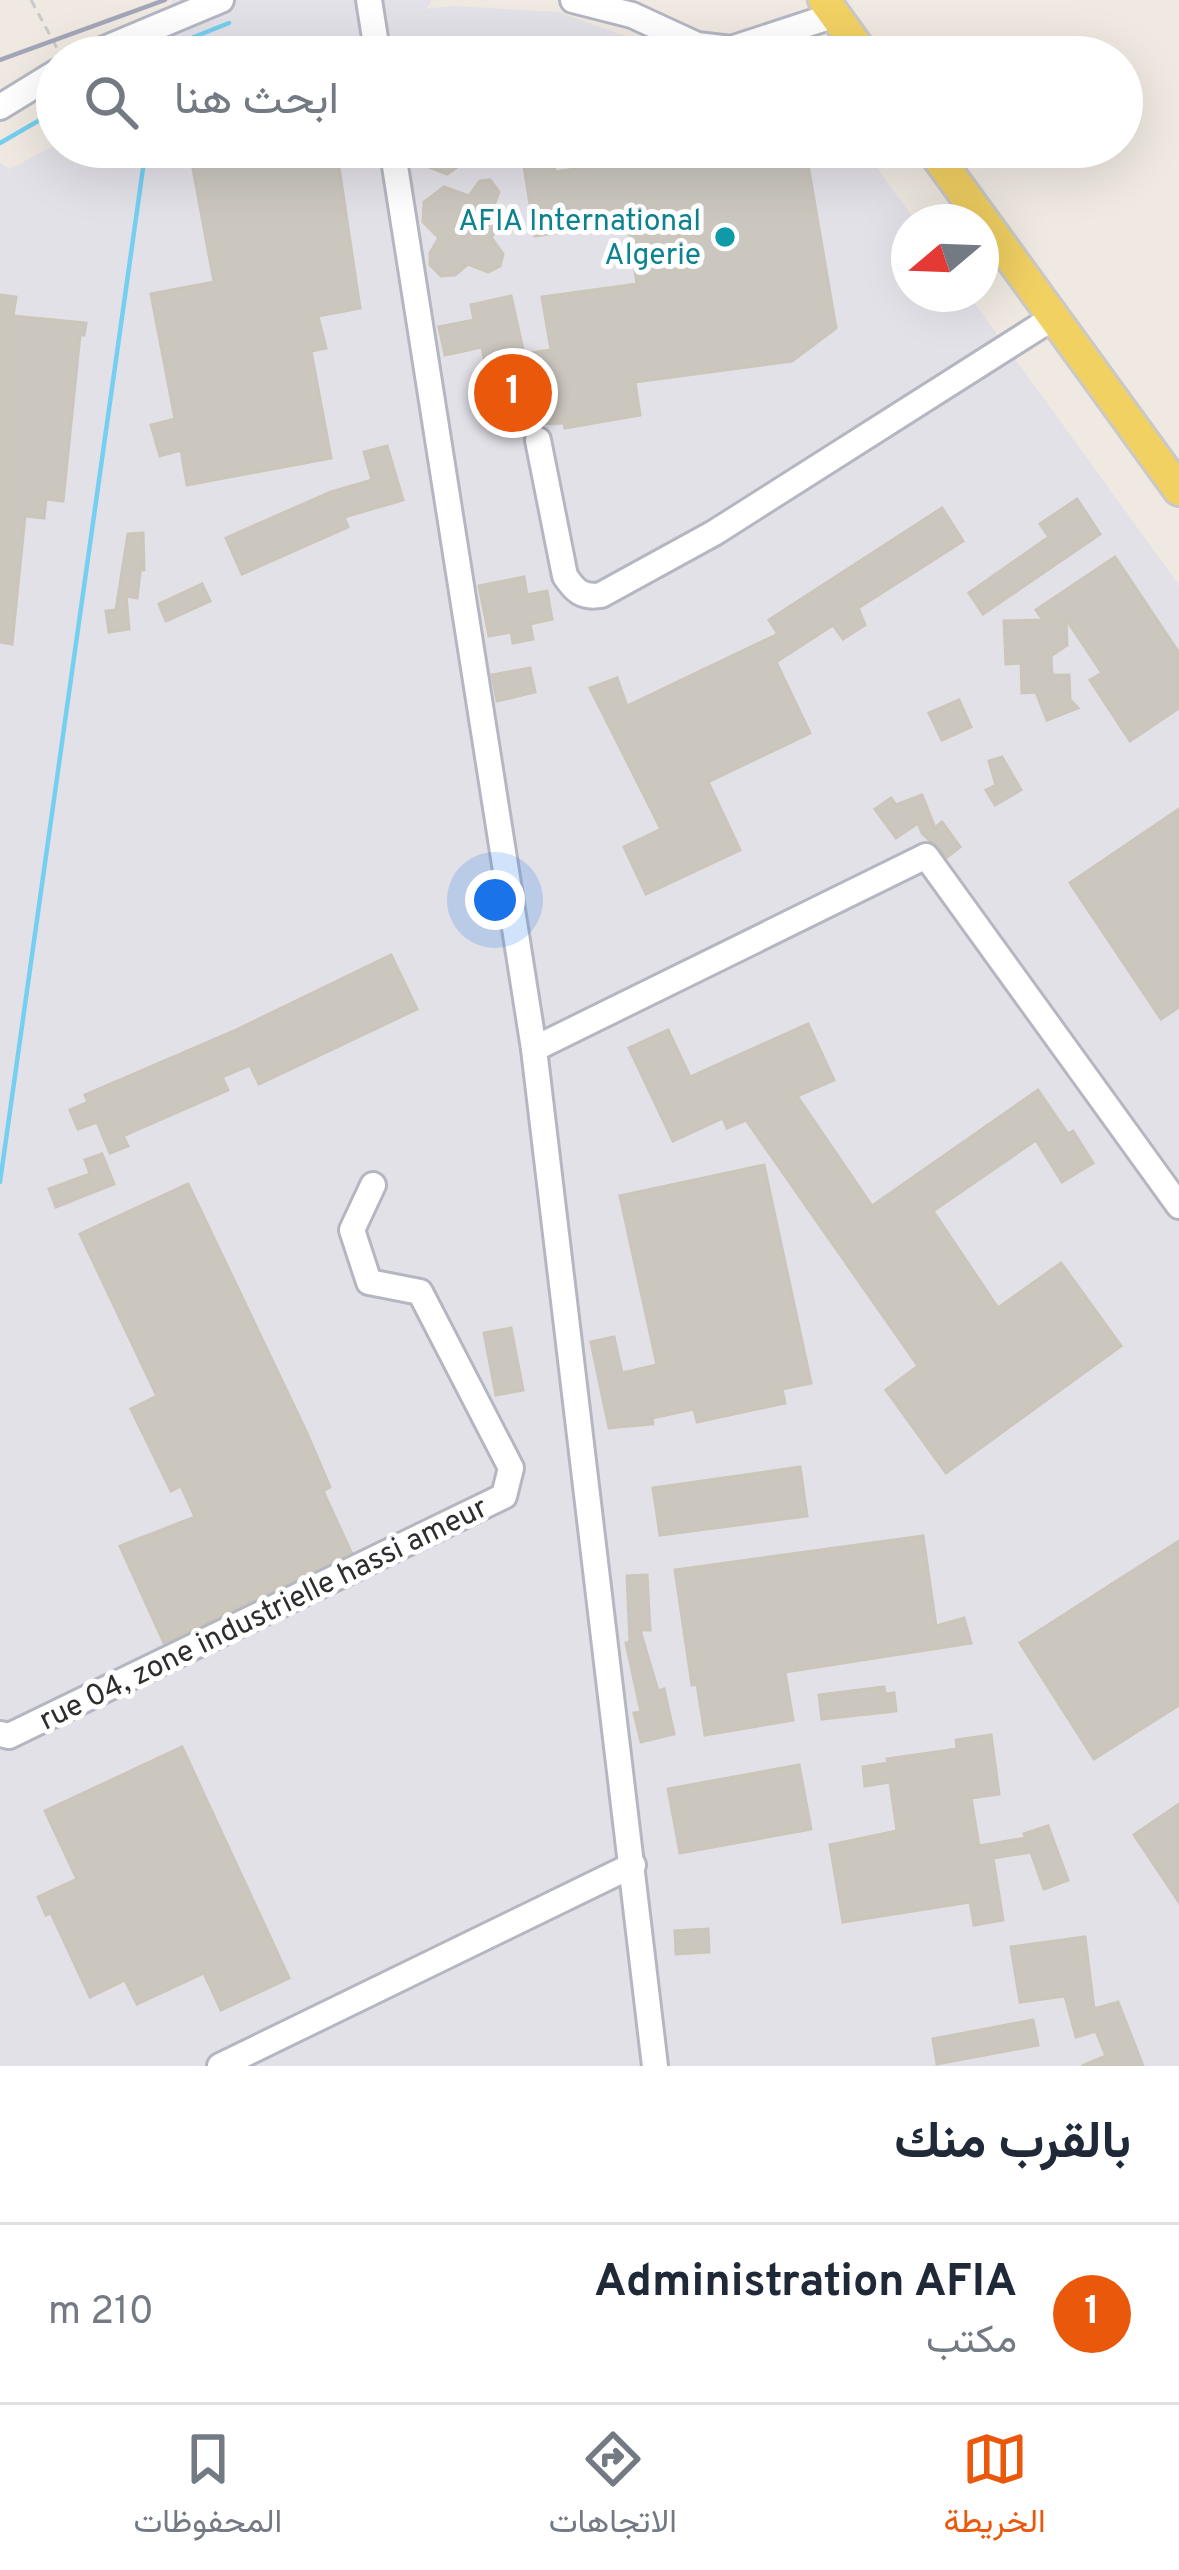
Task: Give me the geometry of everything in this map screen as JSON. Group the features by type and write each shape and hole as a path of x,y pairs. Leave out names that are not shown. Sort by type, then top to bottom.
{"main road":[{"path":"829,8 850,36"},
{"path":"945,168 1179,490"}],"street":[{"path":"135,36 220,0"},
{"path":"369,0 374,36"},
{"path":"573,0 632,16 675,36"},
{"path":"761,36 829,8"},
{"path":"0,107 36,85"},
{"path":"395,168 534,1049 655,2066"},
{"path":"538,440 565,576 574,590 588,597 601,595 714,533 1054,317"},
{"path":"534,1049 926,856 1179,1206"},
{"name":"rue 04, zone industrielle hassi ameur","path":"0,1734 9,1736 504,1496 511,1468 420,1292 369,1282 352,1231 373,1185"},
{"path":"220,2066 633,1864"}],"path":[{"path":"31,0 51,36"}],"shaded area":[{"path":"172,0 432,0 426,9 558,12 626,36 170,36"},
{"path":"36,155 36,168 877,168 903,204 891,204 891,312 981,312 1179,585 1179,2066 0,2066 0,163 10,169"}],"building":[{"path":"193,168 339,168 360,308 318,316 326,348 311,351 331,458 187,485 181,450 160,456 151,425 175,419 151,294 214,282"},
{"path":"524,168 554,168 555,172 809,168 836,328 792,361 635,382 640,415 565,428 564,423 536,424 498,434 482,347 445,355 439,327 474,320 471,305 511,296 524,354 551,350 542,297 637,284 628,222 535,236"},
{"path":"490,180 499,192 494,205 502,224 491,237 503,254 500,266 488,272 468,264 455,275 441,276 430,265 430,253 439,238 423,222 424,202 444,187 469,196 480,181"},
{"path":"0,295 16,297 13,316 86,323 80,335 63,501 46,499 44,518 25,516 12,644 0,642"},
{"path":"387,446 403,500 344,517 348,527 242,574 226,538 331,492 372,480 364,452"},
{"path":"1077,499 1100,534 983,614 969,593 1049,537 1040,524"},
{"path":"942,508 963,541 858,608 865,625 843,639 833,625 776,662 810,733 708,782 740,850 646,894 624,847 661,829 590,688 617,678 627,706 778,634 769,620"},
{"path":"143,533 144,571 141,565 137,598 126,596 129,629 109,632 106,611 116,610 128,534"},
{"path":"1115,557 1179,653 1179,708 1130,741 1090,680 1102,673 1066,619 1067,645 1051,656 1052,675 1069,675 1070,700 1078,708 1047,720 1036,692 1022,693 1021,663 1006,664 1004,621 1043,620 1036,610"},
{"path":"524,577 527,595 547,591 552,619 530,624 533,639 513,643 511,632 489,636 479,586"},
{"path":"202,584 210,601 166,621 159,604"},
{"path":"530,668 535,692 497,701 492,675"},
{"path":"959,700 971,727 942,740 929,713"},
{"path":"1002,757 1021,790 995,805 986,790 996,785 989,761"},
{"path":"922,795 935,828 942,822 960,847 947,857 918,823 896,838 875,809 891,798 896,805"},
{"path":"1179,809 1179,1007 1161,1019 1070,883"},
{"path":"391,955 417,1009 259,1084 250,1065 222,1077 228,1090 123,1136 128,1146 110,1153 97,1122 78,1129 70,1110 88,1102 85,1095 234,1031"},
{"path":"808,1024 834,1080 797,1096 872,1206 1038,1090 1093,1163 1062,1182 1036,1140 933,1211 998,1308 1061,1263 1121,1346 946,1473 886,1390 918,1366 746,1120 727,1128 723,1118 673,1141 629,1048 668,1030 690,1077"},
{"path":"102,1154 114,1184 56,1207 49,1189 90,1174 85,1160"},
{"path":"764,1165 811,1383 782,1389 785,1403 697,1422 694,1409 652,1418 653,1424 609,1428 591,1342 614,1337 622,1373 657,1365 620,1196"},
{"path":"188,1184 306,1431 330,1487 323,1491 351,1552 164,1643 120,1546 195,1517 181,1486 171,1491 131,1409 157,1396 80,1234"},
{"path":"511,1328 523,1390 496,1395 484,1333"},
{"path":"800,1467 807,1516 660,1535 653,1488"},
{"path":"923,1536 936,1626 964,1618 971,1643 785,1672 793,1720 705,1735 697,1684 692,1685 675,1570"},
{"path":"1179,1541 1179,1705 1094,1759 1020,1643"},
{"path":"647,1575 650,1630 640,1630 658,1691 664,1689 674,1734 641,1742 634,1713 641,1712 626,1643 630,1642 627,1576"},
{"path":"884,1687 885,1694 894,1693 896,1711 822,1719 819,1695"},
{"path":"991,1735 999,1794 971,1798 979,1846 1026,1838 1024,1834 1048,1826 1068,1880 1044,1889 1031,1852 993,1858 1003,1920 974,1925 970,1902 843,1922 830,1845 897,1831 890,1782 865,1786 863,1767 957,1749 956,1740"},
{"path":"182,1747 289,1978 221,2010 204,1973 137,2004 125,1980 90,1997 51,1913 46,1915 38,1897 77,1879 45,1811"},
{"path":"799,1765 811,1829 680,1853 668,1789"},
{"path":"1179,1804 1179,1902 1134,1835"},
{"path":"708,1929 709,1952 676,1954 675,1931"},
{"path":"1085,1937 1094,2009 1118,2002 1143,2066 1082,2066 1106,2056 1096,2031 1076,2037 1065,1996 1020,2002 1011,1947"},
{"path":"1033,2020 1038,2045 937,2064 933,2039"}],"waterway":[{"path":"196,36 229,23"},
{"path":"0,143 36,122"},
{"path":"0,1182 143,168"}],"railway":[{"path":"66,36 165,0"},
{"path":"0,60 36,47"}],"place":[{"name":"AFIA International Algerie","path":"725,237"},
{"name":"Administration AFIA","path":"513,393"}]}
